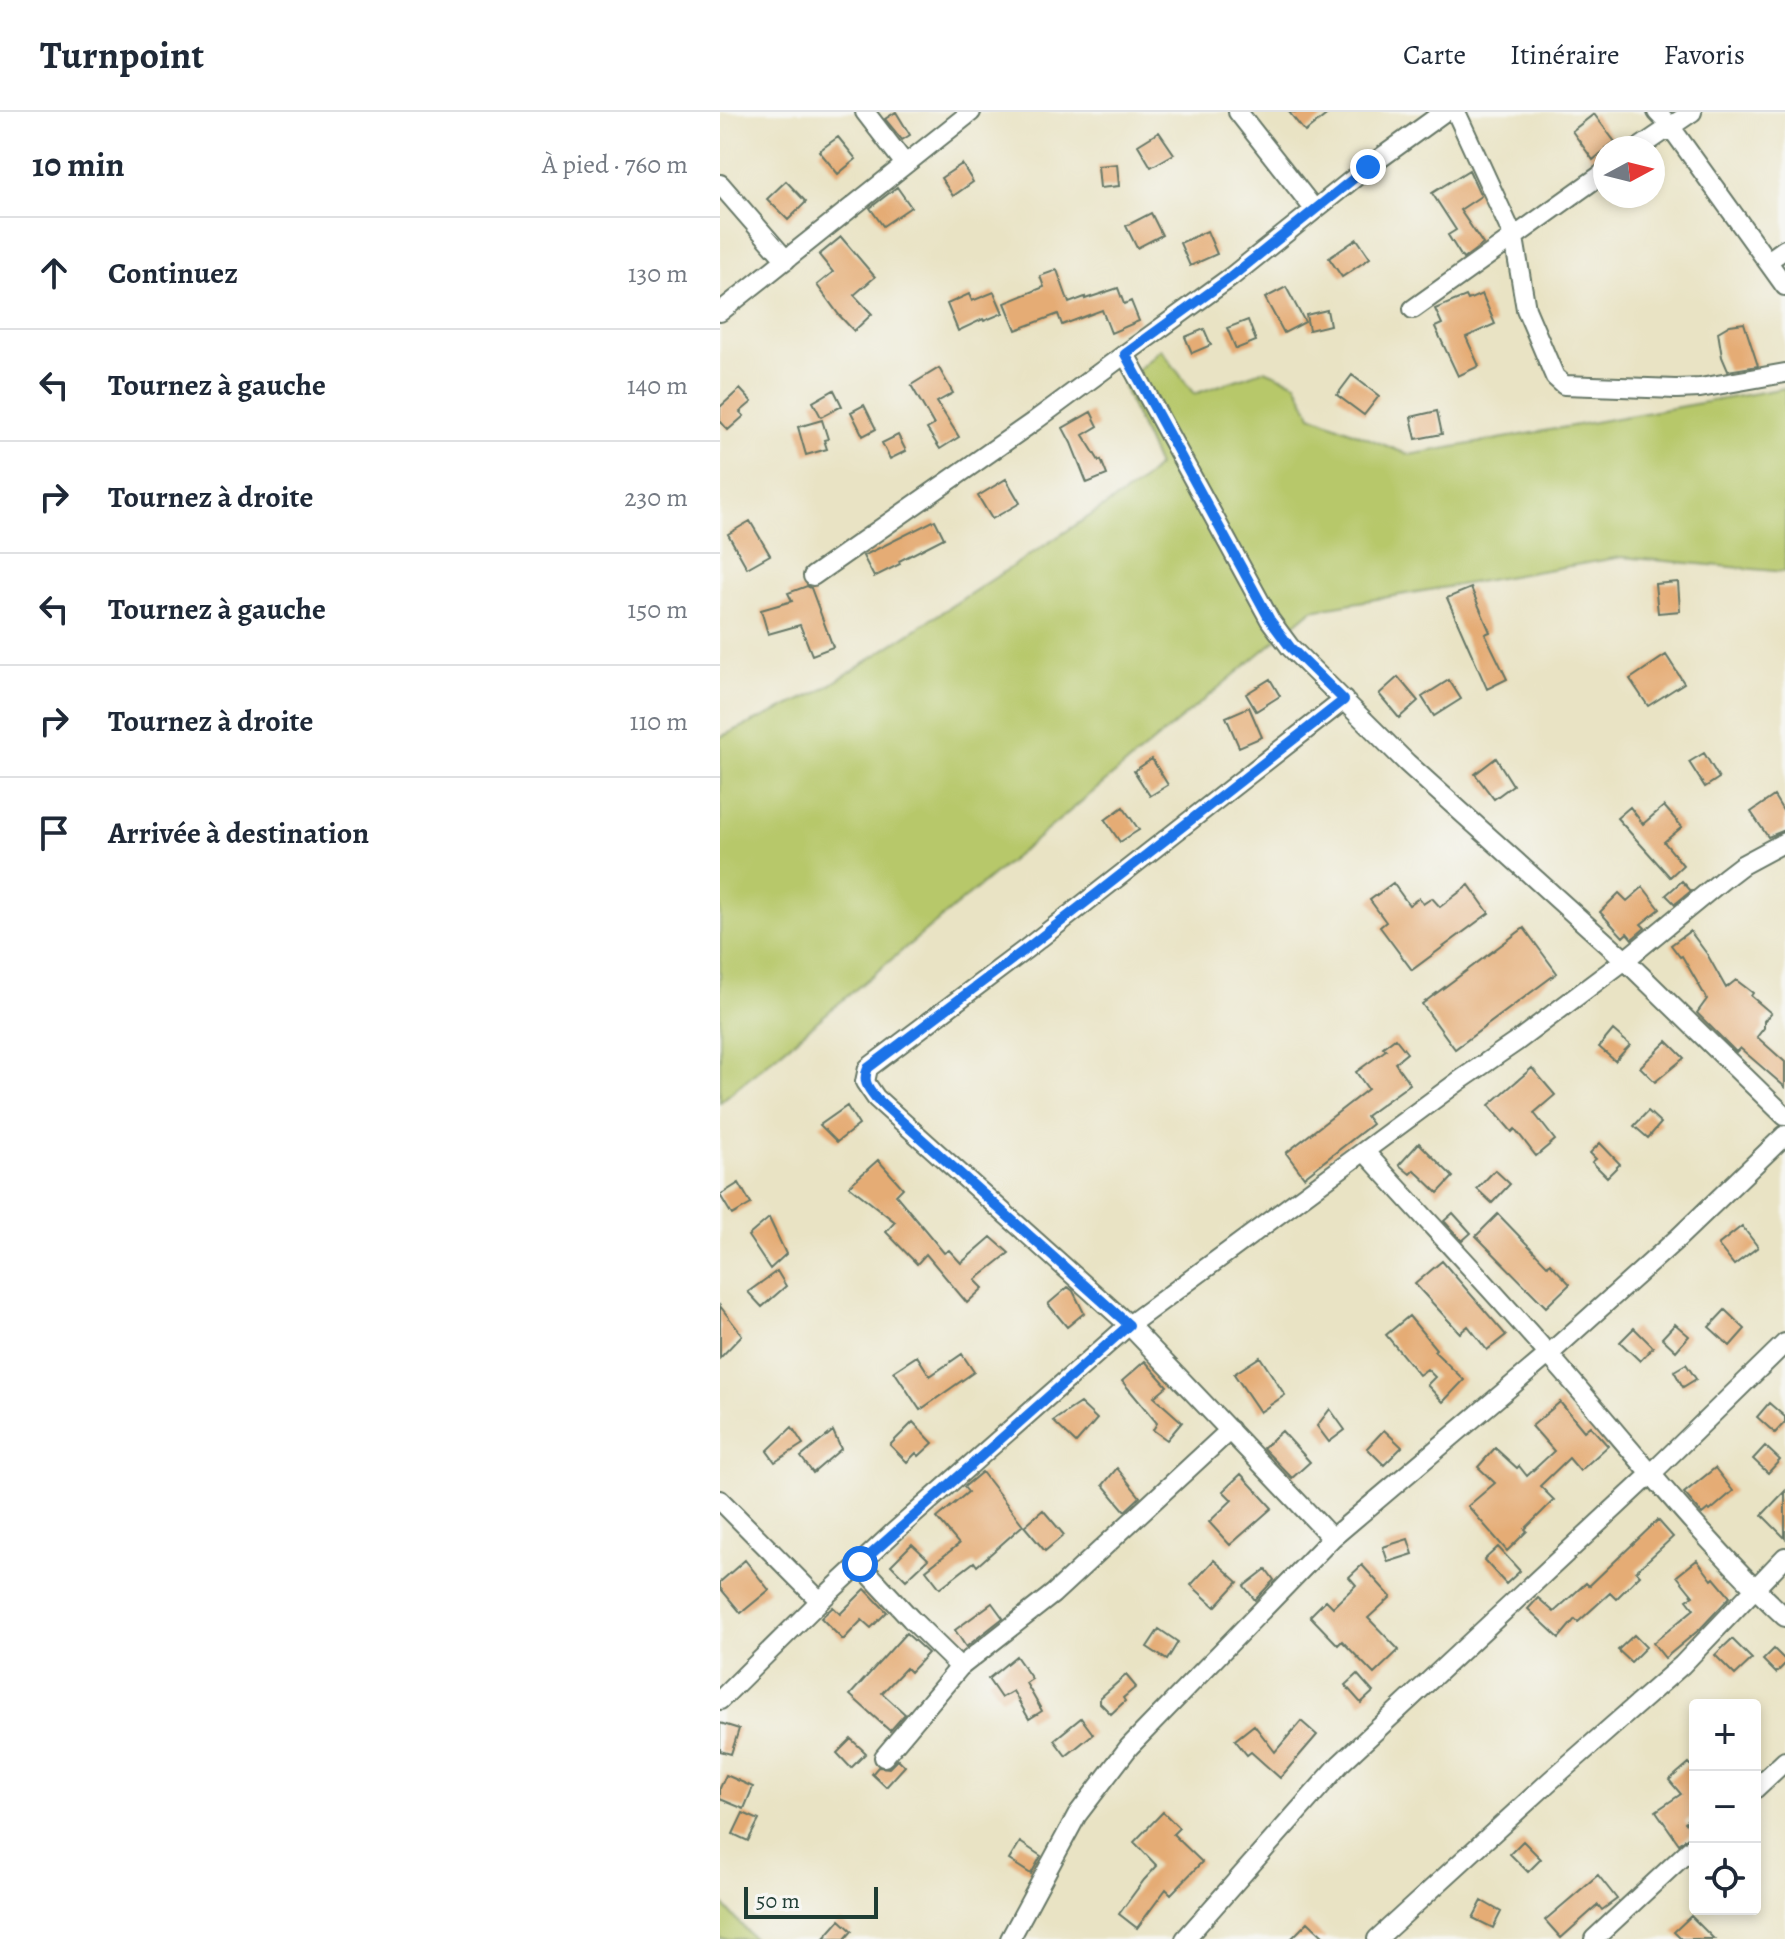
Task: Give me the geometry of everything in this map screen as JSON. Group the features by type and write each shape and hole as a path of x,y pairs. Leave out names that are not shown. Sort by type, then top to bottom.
{"street":[{"path":"865,112 905,164"},
{"path":"720,312 971,112"},
{"path":"1238,112 1314,209"},
{"path":"813,576 1033,422 1231,277 1368,167 1444,112"},
{"path":"1456,112 1514,238 1526,309 1555,377 1564,385 1700,388 1785,373"},
{"path":"1649,136 1664,119 1692,112"},
{"path":"1664,119 1785,286"},
{"path":"1413,309 1593,181"},
{"path":"720,184 786,260"},
{"path":"1768,261 1785,249"},
{"path":"1125,354 1270,620 1290,647 1407,763 1625,960 1785,1116"},
{"path":"1332,1538 1129,1325 876,1098 865,1082 865,1074 868,1068 1026,949 1344,700"},
{"path":"720,1700 860,1564 1129,1325 1516,1042 1625,960 1742,865 1785,842"},
{"path":"1010,1939 1077,1815 1129,1747 1332,1538 1549,1354 1678,1238 1785,1135"},
{"path":"1365,1152 1549,1354 1651,1474 1755,1589 1785,1617"},
{"path":"1185,1939 1340,1764 1651,1474 1785,1343"},
{"path":"884,1757 960,1667 1053,1594 1230,1430"},
{"path":"720,1500 820,1601"},
{"path":"1377,1939 1682,1665 1785,1557"},
{"path":"860,1564 960,1667"},
{"path":"1761,1783 1785,1761"},
{"path":"1594,1939 1689,1851"}],"green space":[{"path":"1161,349 1194,394 1265,370 1296,383 1311,415 1409,455 1785,388 1785,572 1622,557 1312,610 720,1102 720,737 819,692 1139,484 1158,466 1122,384"},
{"path":"720,1901 754,1939 720,1939"}],"building":[{"path":"896,112 910,135 902,140 885,119"},
{"path":"1289,112 1330,112 1305,132"},
{"path":"1594,114 1610,136 1593,136 1593,160 1572,131"},
{"path":"1159,132 1174,154 1151,167 1138,145"},
{"path":"838,137 856,159 838,174 819,151"},
{"path":"962,164 973,182 953,196 941,178"},
{"path":"1117,164 1119,186 1100,188 1098,166"},
{"path":"1469,170 1481,196 1460,210 1483,244 1463,259 1448,235 1456,230 1432,193"},
{"path":"786,181 806,202 788,220 767,199"},
{"path":"897,187 911,207 883,226 870,208"},
{"path":"1151,213 1162,235 1137,248 1126,226"},
{"path":"1207,231 1217,254 1190,266 1180,243"},
{"path":"841,237 875,277 854,295 872,314 854,331 817,285 833,272 819,255"},
{"path":"1357,239 1370,258 1342,277 1329,258"},
{"path":"1057,270 1069,303 1118,288 1124,304 1131,301 1139,321 1111,333 1102,310 1062,325 1058,314 1016,330 1005,303 1044,287 1040,276"},
{"path":"1286,287 1305,322 1284,333 1265,298"},
{"path":"994,292 1003,313 958,331 947,304 969,294 972,301"},
{"path":"1482,294 1495,324 1466,337 1479,366 1458,376 1435,327 1442,324 1435,309 1466,296 1468,300"},
{"path":"1327,310 1330,325 1309,330 1306,315"},
{"path":"1248,320 1256,341 1236,349 1227,328"},
{"path":"1744,323 1758,366 1728,371 1718,332 1730,325"},
{"path":"1204,329 1211,345 1192,353 1185,337"},
{"path":"939,368 953,393 937,402 959,437 940,449 927,429 934,425 911,385"},
{"path":"1352,375 1379,396 1364,415 1337,395"},
{"path":"740,389 752,402 740,412 744,416 728,430 720,421 720,407"},
{"path":"834,390 842,406 821,417 813,402"},
{"path":"864,405 876,429 863,436 851,412"},
{"path":"1437,411 1442,434 1416,439 1411,417"},
{"path":"1091,412 1098,426 1083,435 1101,460 1107,475 1087,483 1063,428"},
{"path":"822,420 828,439 824,440 827,449 806,455 798,427"},
{"path":"898,435 906,451 890,459 882,443"},
{"path":"1006,479 1020,503 992,519 978,496"},
{"path":"935,520 944,538 874,577 863,556"},
{"path":"750,521 770,555 747,568 728,534"},
{"path":"1678,582 1680,611 1658,613 1655,584"},
{"path":"807,586 811,588 833,647 812,655 800,625 768,634 761,610 792,601 788,593"},
{"path":"1471,588 1490,632 1485,634 1507,679 1487,689 1447,598"},
{"path":"1666,655 1684,683 1648,706 1630,679"},
{"path":"1398,677 1418,701 1399,718 1379,694"},
{"path":"1270,679 1280,696 1256,711 1246,694"},
{"path":"1449,680 1461,699 1434,716 1422,697"},
{"path":"1249,707 1262,737 1239,747 1226,717"},
{"path":"1704,753 1719,778 1705,787 1689,762"},
{"path":"1496,758 1513,785 1494,799 1475,774"},
{"path":"1152,759 1168,785 1150,796 1134,771"},
{"path":"1774,796 1785,814 1785,830 1768,837 1751,812"},
{"path":"1664,806 1682,827 1664,842 1683,865 1670,877 1617,818 1630,807 1643,824"},
{"path":"1123,807 1139,830 1120,842 1105,820"},
{"path":"1682,881 1691,891 1675,904 1666,895"},
{"path":"1393,883 1409,905 1419,898 1423,904 1432,898 1440,907 1469,885 1489,913 1412,970 1380,927 1386,922 1370,900"},
{"path":"1643,887 1660,909 1641,924 1645,928 1632,939 1627,933 1623,937 1600,912 1619,893 1627,901"},
{"path":"1524,928 1557,973 1455,1049 1422,1004"},
{"path":"1690,931 1726,988 1736,980 1771,1013 1757,1037 1785,1062 1785,1087 1740,1048 1736,1052 1697,1013 1707,999 1682,956 1671,945"},
{"path":"1613,1030 1630,1045 1615,1061 1599,1047"},
{"path":"1395,1038 1407,1053 1395,1063 1410,1084 1366,1116 1372,1124 1304,1177 1286,1153 1368,1089 1356,1072 1386,1050 1383,1047"},
{"path":"1667,1041 1684,1058 1655,1082 1640,1067"},
{"path":"1532,1068 1555,1095 1534,1113 1555,1140 1536,1156 1515,1129 1512,1132 1489,1105"},
{"path":"847,1106 859,1125 837,1142 820,1125"},
{"path":"1648,1111 1661,1123 1648,1138 1634,1126"},
{"path":"1419,1143 1453,1177 1438,1193 1414,1170 1410,1174 1399,1165"},
{"path":"1600,1143 1620,1164 1607,1177 1592,1162 1596,1159 1590,1153"},
{"path":"878,1160 903,1188 896,1195 944,1253 949,1250 961,1263 991,1237 1009,1253 975,1280 983,1288 967,1303 926,1254 917,1264 886,1232 895,1222 849,1186"},
{"path":"1495,1170 1510,1184 1492,1203 1477,1189"},
{"path":"739,1183 751,1204 732,1215 720,1195"},
{"path":"1453,1213 1471,1233 1462,1241 1444,1221"},
{"path":"1498,1214 1548,1266 1550,1263 1570,1284 1546,1307 1476,1236"},
{"path":"769,1218 786,1254 770,1269 748,1236"},
{"path":"1742,1226 1758,1247 1734,1265 1718,1245"},
{"path":"1442,1261 1506,1335 1487,1350 1468,1326 1460,1333 1415,1284"},
{"path":"777,1271 786,1286 762,1307 748,1292"},
{"path":"1068,1287 1084,1313 1067,1327 1048,1304"},
{"path":"720,1306 742,1335 720,1358"},
{"path":"1725,1310 1745,1329 1730,1346 1709,1327"},
{"path":"1409,1316 1436,1349 1434,1351 1464,1380 1443,1402 1427,1385 1435,1377 1427,1369 1419,1375 1386,1335"},
{"path":"1675,1324 1689,1336 1676,1351 1662,1338"},
{"path":"1634,1328 1653,1347 1640,1361 1620,1342"},
{"path":"962,1354 974,1372 920,1410 894,1371 917,1356 930,1376"},
{"path":"1260,1357 1285,1395 1260,1412 1234,1374"},
{"path":"1145,1361 1167,1386 1154,1397 1182,1422 1167,1440 1153,1430 1157,1423 1122,1381"},
{"path":"1686,1364 1696,1379 1683,1387 1674,1371"},
{"path":"1560,1402 1584,1431 1590,1426 1608,1446 1580,1471 1569,1458 1540,1486 1554,1500 1507,1551 1468,1506 1495,1483 1478,1467 1495,1448 1527,1476 1554,1451 1532,1426"},
{"path":"1080,1403 1097,1419 1076,1443 1053,1421"},
{"path":"1769,1403 1785,1417 1785,1422 1775,1433 1757,1417"},
{"path":"1330,1409 1345,1430 1329,1442 1317,1426"},
{"path":"913,1422 933,1443 907,1462 890,1445"},
{"path":"792,1427 803,1444 775,1462 767,1451"},
{"path":"1384,1430 1402,1447 1384,1465 1367,1448"},
{"path":"833,1431 841,1449 813,1473 801,1457"},
{"path":"1282,1431 1310,1462 1292,1478 1263,1448"},
{"path":"1765,1446 1780,1460 1768,1473 1753,1459"},
{"path":"1117,1468 1140,1497 1125,1511 1103,1485"},
{"path":"1715,1468 1733,1491 1702,1514 1684,1493"},
{"path":"982,1472 1023,1525 977,1566 974,1562 940,1588 926,1570 959,1544 937,1518 968,1492 964,1487"},
{"path":"1241,1474 1272,1508 1230,1545 1209,1522 1232,1500 1223,1491"},
{"path":"1785,1491 1785,1538 1762,1515"},
{"path":"1043,1510 1064,1535 1045,1551 1024,1526"},
{"path":"1658,1520 1673,1537 1636,1571 1640,1575 1616,1599 1610,1593 1578,1622 1575,1619 1559,1638 1528,1609 1538,1598 1554,1612 1586,1583 1589,1586"},
{"path":"1408,1539 1413,1554 1388,1562 1383,1547"},
{"path":"912,1544 928,1559 906,1580 891,1565"},
{"path":"1498,1547 1520,1571 1506,1584 1484,1560"},
{"path":"745,1560 769,1590 741,1613 720,1588 720,1582"},
{"path":"1214,1560 1238,1582 1215,1607 1191,1585"},
{"path":"1697,1560 1730,1597 1700,1629 1665,1658 1653,1643 1694,1609 1687,1600 1693,1596 1677,1576"},
{"path":"1362,1565 1391,1597 1368,1618 1399,1650 1374,1674 1342,1641 1338,1645 1310,1616 1326,1600 1333,1607 1356,1585 1349,1577"},
{"path":"1266,1569 1274,1580 1255,1600 1244,1586"},
{"path":"865,1589 887,1612 871,1628 862,1620 843,1640 821,1618 833,1607 840,1614"},
{"path":"992,1603 1003,1618 966,1647 955,1630"},
{"path":"1159,1629 1178,1642 1167,1660 1147,1647"},
{"path":"906,1633 928,1653 910,1672 906,1668 882,1693 905,1714 890,1731 850,1695"},
{"path":"1634,1635 1646,1647 1631,1662 1618,1650"},
{"path":"1732,1639 1752,1659 1735,1675 1715,1655"},
{"path":"1774,1649 1785,1660 1776,1673 1763,1660"},
{"path":"1016,1656 1032,1679 1026,1683 1042,1711 1029,1719 1013,1691 1001,1698 988,1679"},
{"path":"1357,1674 1373,1692 1361,1703 1345,1685"},
{"path":"1126,1675 1136,1687 1111,1714 1100,1703 1100,1698"},
{"path":"1081,1718 1093,1734 1066,1756 1054,1740"},
{"path":"1301,1721 1317,1735 1280,1778 1251,1752 1247,1755 1235,1740 1254,1725 1275,1752"},
{"path":"720,1723 739,1729 731,1754 720,1751"},
{"path":"851,1739 866,1753 851,1768 837,1753"},
{"path":"898,1759 905,1766 886,1787 872,1774 878,1767 889,1768"},
{"path":"1689,1763 1689,1819 1685,1822 1689,1836 1679,1844 1656,1811 1681,1794 1669,1780"},
{"path":"726,1775 753,1787 744,1809 720,1799 720,1788"},
{"path":"1163,1812 1179,1828 1173,1834 1202,1862 1171,1894 1166,1889 1137,1928 1119,1914 1157,1866 1134,1842"},
{"path":"743,1813 759,1820 748,1841 733,1834"},
{"path":"1523,1841 1541,1859 1528,1872 1510,1854"},
{"path":"1020,1842 1041,1856 1031,1874 1009,1860"},
{"path":"1598,1875 1617,1899 1602,1910 1598,1905 1561,1938 1545,1920"},
{"path":"1482,1901 1501,1912 1493,1928 1473,1918"},
{"path":"1691,1916 1714,1939 1681,1939 1674,1932"},
{"path":"840,1920 852,1931 845,1939 823,1939"},
{"path":"1308,1922 1326,1939 1291,1939"}],"route":[{"path":"860,1564 1129,1325 876,1098 865,1082 865,1074 868,1068 1026,949 1344,700 1290,647 1270,620 1125,354 1231,277 1368,167"}]}
